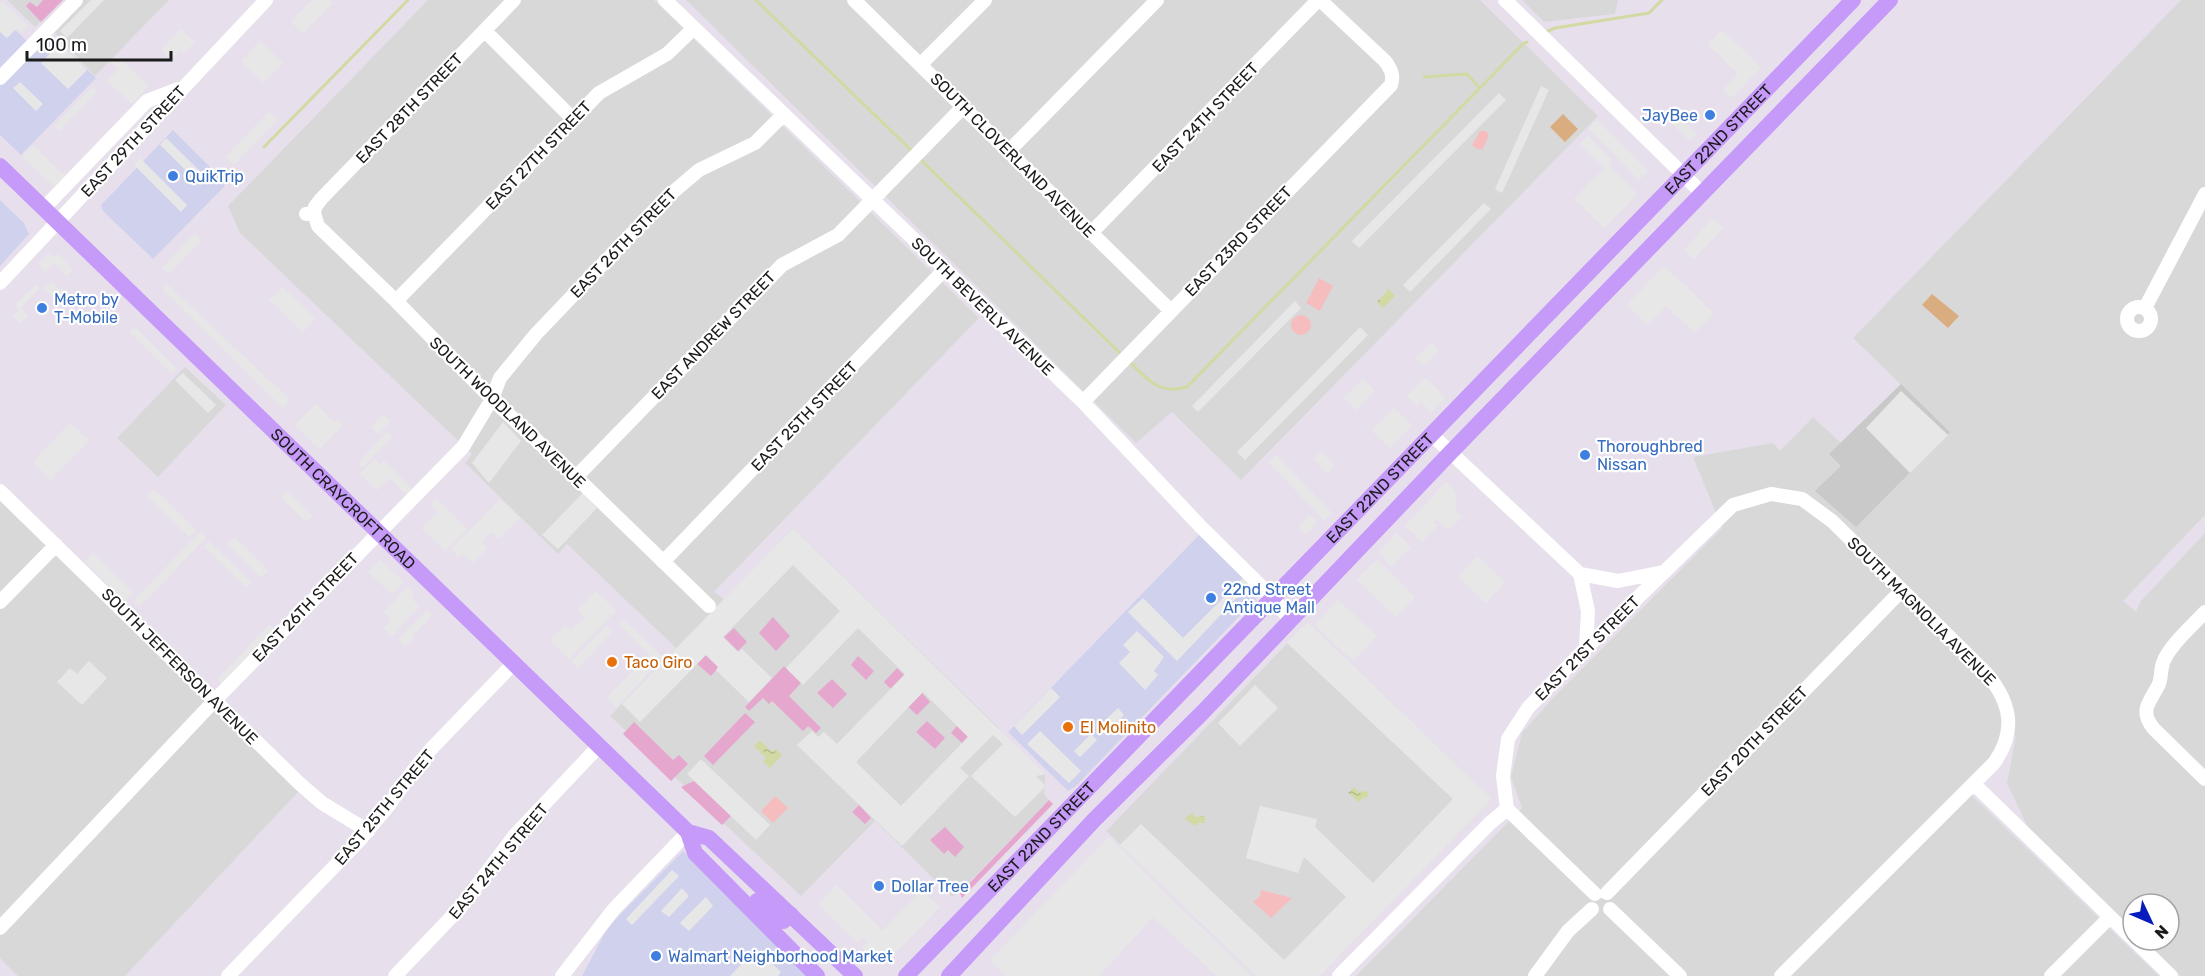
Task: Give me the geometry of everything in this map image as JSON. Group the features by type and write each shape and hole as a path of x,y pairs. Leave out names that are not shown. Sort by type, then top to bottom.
{"main road":[{"name":"EAST 22ND STREET","path":"906,976 1853,0"},
{"name":"EAST 22ND STREET","path":"948,976 1094,820 1291,621 1451,452 1890,0"},
{"name":"SOUTH CRAYCROFT ROAD","path":"0,166 688,832 709,838 855,976"},
{"name":"SOUTH CRAYCROFT ROAD","path":"688,832 694,853 817,976"},
{"path":"736,895 756,901 780,921 791,915"}],"street":[{"path":"0,78 76,0"},
{"name":"EAST 29TH STREET","path":"0,282 266,0"},
{"name":"EAST 28TH STREET","path":"310,214 321,199 514,0"},
{"name":"SOUTH BEVERLY AVENUE","path":"665,0 1083,402 1201,527 1273,598 1291,621"},
{"name":"SOUTH CLOVERLAND AVENUE","path":"854,0 1171,311"},
{"path":"921,64 985,0"},
{"path":"1009,152 1157,0"},
{"name":"EAST 23RD STREET","path":"1083,402 1397,78 1385,61 1319,0"},
{"name":"EAST 24TH STREET","path":"1091,233 1319,0"},
{"path":"1505,0 1701,193"},
{"name":"EAST 27TH STREET","path":"396,301 599,93 667,54 694,28"},
{"path":"485,31 573,119"},
{"path":"44,208 147,101 183,87"},
{"name":"EAST ANDREW STREET","path":"576,477 782,265 838,235 963,107"},
{"name":"EAST 26TH STREET","path":"0,928 215,700 463,447 492,399 500,378 536,334 674,190 699,170 754,143 784,114"},
{"path":"2145,308 2205,194"},
{"name":"SOUTH WOODLAND AVENUE","path":"310,214 318,226 396,301 492,399 709,606"},
{"name":"EAST 25TH STREET","path":"663,562 945,270"},
{"path":"1431,434 1580,574 1588,611 1586,648"},
{"name":"SOUTH JEFFERSON AVENUE","path":"0,491 299,783 322,803 368,831"},
{"name":"SOUTH MAGNOLIA AVENUE","path":"1663,572 1733,505 1771,494 1802,499 1833,521 1986,673 1999,688 2006,706 2009,724 2007,741 1994,763 1781,976"},
{"path":"0,602 56,544"},
{"name":"EAST 21ST STREET","path":"1580,574 1618,581 1663,572"},
{"name":"EAST 21ST STREET","path":"1507,809 1503,777 1508,739 1528,708 1663,572"},
{"name":"EAST 20TH STREET","path":"1601,894 1902,590"},
{"path":"2205,612 2168,653 2163,663 2159,685 2142,711 2154,729 2205,779"},
{"name":"EAST 25TH STREET","path":"228,976 368,831 432,748 514,663"},
{"name":"EAST 24TH STREET","path":"395,976 459,909 515,835 600,745"},
{"path":"1974,784 2121,927"},
{"path":"1339,976 1490,823 1507,809 1612,902 1610,909 1602,914 1592,909 1590,902 1601,894"},
{"path":"562,976 608,915 688,832"},
{"path":"1535,976 1568,931 1592,909"},
{"path":"1610,909 1680,976"},
{"path":"2051,976 2110,916"},
{"path":"2146,952 2171,976"}],"shaded area":[{"path":"7,0 63,0 35,27"},
{"path":"43,0 63,0 41,22 26,6 30,2 37,7"},
{"path":"81,0 169,0 95,76 52,30"},
{"path":"91,0 104,0 67,38 60,31"},
{"path":"313,0 330,0 333,3 303,34 291,22"},
{"path":"428,0 654,0 979,318 714,592 724,599 793,528 999,728 993,734 1036,776 1045,774 1044,794 1049,800 959,893 952,897 875,821 801,896 610,716 676,648 567,544 558,554 465,463 472,454 240,233 228,206"},
{"path":"686,0 1480,0 1598,116 1241,480 1172,412 1136,443"},
{"path":"1522,0 1618,0 1615,14 1544,22"},
{"path":"2181,0 2205,0 2205,515 2123,601 2136,612 2140,602 2205,533 2205,976 2181,976 2156,952 2181,952 2181,892 2121,892 2121,919 2030,832 2007,783 2016,735 1962,786 2121,939 2121,952 2134,952 2159,976 1356,976 1522,808 1511,777 1522,733 1552,699 1722,528 1693,457 1773,443 1780,451 1813,417 1841,443 1829,454 1950,432 1853,338"},
{"path":"2,1 28,26 22,33 17,28 7,38 0,32 0,4"},
{"path":"0,15 38,52 54,37 96,78 21,155 0,135"},
{"path":"181,29 195,42 183,54 180,51 171,60 161,49"},
{"path":"1722,30 1761,67 1732,98 1723,90 1738,74 1708,45"},
{"path":"260,41 283,63 263,83 241,61"},
{"path":"60,43 87,70 68,89 41,63"},
{"path":"117,55 149,86 132,104 107,81 118,69 111,62"},
{"path":"20,82 43,104 36,111 13,88"},
{"path":"1541,86 1549,90 1502,193 1495,189"},
{"path":"92,87 97,92 59,131 54,126"},
{"path":"1499,93 1506,100 1359,248 1352,241"},
{"path":"269,112 278,120 234,165 225,157"},
{"path":"1674,112 1697,134 1690,141 1667,119"},
{"path":"1563,114 1578,129 1565,142 1550,127"},
{"path":"1597,120 1648,171 1639,180 1588,128"},
{"path":"173,130 225,182 224,187 153,259 103,211 101,205"},
{"path":"1480,131 1486,131 1489,135 1483,149 1477,149 1472,145"},
{"path":"1588,136 1612,160 1608,165 1637,194 1604,228 1574,199 1604,168 1580,144"},
{"path":"166,138 208,179 201,185 160,145"},
{"path":"33,145 66,177 56,188 22,157"},
{"path":"140,158 187,205 181,212 134,165"},
{"path":"0,200 24,223 29,234 0,266"},
{"path":"1484,203 1491,209 1410,292 1403,285"},
{"path":"1713,218 1723,228 1694,259 1684,250"},
{"path":"195,233 202,240 169,274 162,268"},
{"path":"49,253 54,258 58,254 73,269 67,276 54,263 45,272 38,264"},
{"path":"1664,266 1714,313 1695,333 1666,306 1647,325 1627,305"},
{"path":"1319,278 1333,286 1320,311 1306,303"},
{"path":"51,281 71,299 63,307 44,289"},
{"path":"167,284 290,400 283,408 162,289"},
{"path":"36,285 40,288 20,308 28,316 21,323 13,316 19,310 15,305"},
{"path":"283,287 315,318 303,332 269,300"},
{"path":"1932,294 1959,316 1948,328 1922,305"},
{"path":"1295,301 1301,308 1198,412 1192,406"},
{"path":"1301,315 1308,318 1311,325 1308,332 1301,335 1294,332 1291,325 1294,318"},
{"path":"133,326 176,369 171,373 130,332"},
{"path":"1360,327 1368,335 1245,460 1237,452"},
{"path":"1432,343 1439,350 1424,366 1416,359"},
{"path":"185,367 226,405 158,477 117,438"},
{"path":"183,373 216,405 208,413 175,380"},
{"path":"1425,378 1445,398 1431,412 1421,402 1417,406 1407,396"},
{"path":"1363,379 1375,391 1356,410 1344,398"},
{"path":"1901,384 1950,432 1856,527 1815,491 1841,466 1829,454"},
{"path":"1901,391 1948,435 1910,473 1866,428"},
{"path":"316,404 334,422 337,420 343,425 320,449 295,425"},
{"path":"1394,408 1412,425 1390,448 1372,431"},
{"path":"384,415 391,421 378,434 371,427"},
{"path":"503,422 521,441 489,483 472,463"},
{"path":"70,423 89,440 51,480 33,462"},
{"path":"387,432 392,437 362,468 358,463"},
{"path":"1321,452 1335,466 1328,473 1313,459"},
{"path":"1276,455 1332,513 1324,520 1268,462"},
{"path":"375,459 381,465 384,461 412,489 407,495 390,478 377,490 360,473"},
{"path":"1446,482 1456,493 1456,512 1463,516 1449,530 1436,519 1433,522 1437,526 1422,542 1405,526"},
{"path":"154,489 196,530 189,537 147,496"},
{"path":"287,491 312,516 306,522 281,497"},
{"path":"583,493 597,508 558,549 542,535"},
{"path":"436,499 467,529 445,551 422,529 438,512 430,505"},
{"path":"500,499 520,518 499,539 491,532 481,542 487,549 473,563 462,553 458,557 451,549"},
{"path":"0,501 299,791 125,976 18,976 0,958"},
{"path":"1309,515 1317,522 1306,535 1298,528"},
{"path":"793,528 1045,774 1036,776 1044,784 1044,788 1015,817 971,776 1003,744 993,735 960,768 969,776 902,846 797,745 812,731 818,737 824,732 837,744 905,674 858,628 803,685 786,668 840,611 793,565 723,637 738,652 742,649 772,678 749,702 716,670 718,667 706,655 640,722 622,704","holes":["923,692 968,737 901,806 856,762"]},
{"path":"200,532 206,538 139,607 133,601"},
{"path":"1396,533 1411,547 1392,567 1378,552"},
{"path":"1200,534 1258,591 1256,599 1075,787 1068,791 1008,732"},
{"path":"235,537 268,571 261,578 228,544"},
{"path":"209,541 251,582 246,587 204,547"},
{"path":"93,553 133,593 125,601 85,561"},
{"path":"1477,556 1505,582 1486,603 1458,577"},
{"path":"380,560 404,582 392,594 368,572"},
{"path":"1377,560 1415,597 1395,617 1357,580"},
{"path":"1243,578 1250,584 1177,661 1128,612 1143,598 1183,638"},
{"path":"407,587 414,594 411,598 419,606 392,636 384,628 391,619 384,612"},
{"path":"596,591 616,611 569,659 550,640 565,625 571,631 585,617 578,610"},
{"path":"1338,600 1377,636 1353,661 1315,625"},
{"path":"427,610 432,615 405,647 398,640"},
{"path":"773,617 790,636 776,651 759,633"},
{"path":"624,620 663,657 616,707 607,698 649,654 619,625"},
{"path":"1308,622 1492,799 1320,976 1256,976 1106,831"},
{"path":"1308,622 1492,799 1320,976 1256,976 1120,845 1141,824 1284,960 1346,897 1304,857 1298,873 1246,858 1260,806 1317,819 1315,827 1373,883 1453,799 1287,643"},
{"path":"269,625 276,632 223,686 217,680"},
{"path":"606,626 612,632 578,668 571,662"},
{"path":"734,628 747,642 738,651 724,637"},
{"path":"1137,631 1164,657 1154,671 1158,675 1145,690 1119,663 1130,652 1123,645"},
{"path":"704,654 719,667 711,676 696,663"},
{"path":"858,656 874,671 866,680 851,665"},
{"path":"89,661 107,678 82,705 57,682 70,668 77,674"},
{"path":"784,666 801,683 789,696 821,728 816,733 808,726 803,731 772,701 769,704 763,698 749,711 745,707"},
{"path":"897,668 904,675 891,689 884,682"},
{"path":"832,679 847,694 833,708 817,693"},
{"path":"1255,685 1278,708 1240,746 1218,723"},
{"path":"1051,688 1060,697 1022,735 1014,726"},
{"path":"922,693 930,702 917,715 908,707"},
{"path":"1118,708 1124,715 1105,734 1098,727"},
{"path":"745,713 755,722 713,765 704,756"},
{"path":"927,721 945,738 935,749 916,732"},
{"path":"634,722 673,760 679,755 688,764 671,781 623,734"},
{"path":"957,726 968,736 962,743 951,733"},
{"path":"1040,731 1081,771 1069,783 1027,744"},
{"path":"1091,734 1097,740 1080,757 1074,751"},
{"path":"701,759 770,825 756,840 687,774"},
{"path":"694,781 731,816 722,825 681,787"},
{"path":"775,796 788,808 773,823 761,811"},
{"path":"1049,800 1053,804 962,898 960,893"},
{"path":"859,805 871,818 865,824 852,812"},
{"path":"945,827 964,847 955,857 948,850 944,854 930,840"},
{"path":"1109,837 1252,976 1217,976 1153,917 1099,976 1005,976 990,960"},
{"path":"683,851 808,976 582,976 608,927"},
{"path":"672,870 679,876 632,925 626,919"},
{"path":"836,885 882,931 922,890 940,907 888,960 881,954 874,961 862,948 868,941 863,937 858,943 818,904"},
{"path":"682,888 689,896 669,917 661,911"},
{"path":"1261,890 1292,898 1271,918 1253,902 1260,896"},
{"path":"706,897 713,906 689,931 680,923"},
{"path":"756,949 781,972 778,976 730,976"}],"water":[{"path":"1389,289 1395,296 1383,308 1377,302"},
{"path":"760,740 772,752 776,749 782,755 770,768 763,762 766,758 754,746"},
{"path":"1354,787 1359,792 1368,791 1368,797 1359,802 1348,793"},
{"path":"1191,813 1195,817 1205,816 1205,823 1198,823 1195,826 1185,819"}],"waterway":[{"path":"264,147 408,0"},
{"path":"756,0 912,151"},
{"path":"1548,31 1649,13 1662,0"},
{"path":"1128,360 1154,384 1168,389 1187,387 1527,42"},
{"path":"1424,77 1467,74 1480,88"},
{"path":"919,158 1123,356"}],"place":[{"name":"JayBee","path":"1710,115"},
{"name":"QuikTrip","path":"173,176"},
{"name":"Metro by T-Mobile","path":"42,308"},
{"name":"Thoroughbred Nissan","path":"1585,455"},
{"name":"22nd Street Antique Mall","path":"1211,598"},
{"name":"Taco Giro","path":"612,662"},
{"name":"El Molinito","path":"1068,727"},
{"name":"Dollar Tree","path":"879,886"},
{"name":"Walmart Neighborhood Market","path":"656,956"}]}
